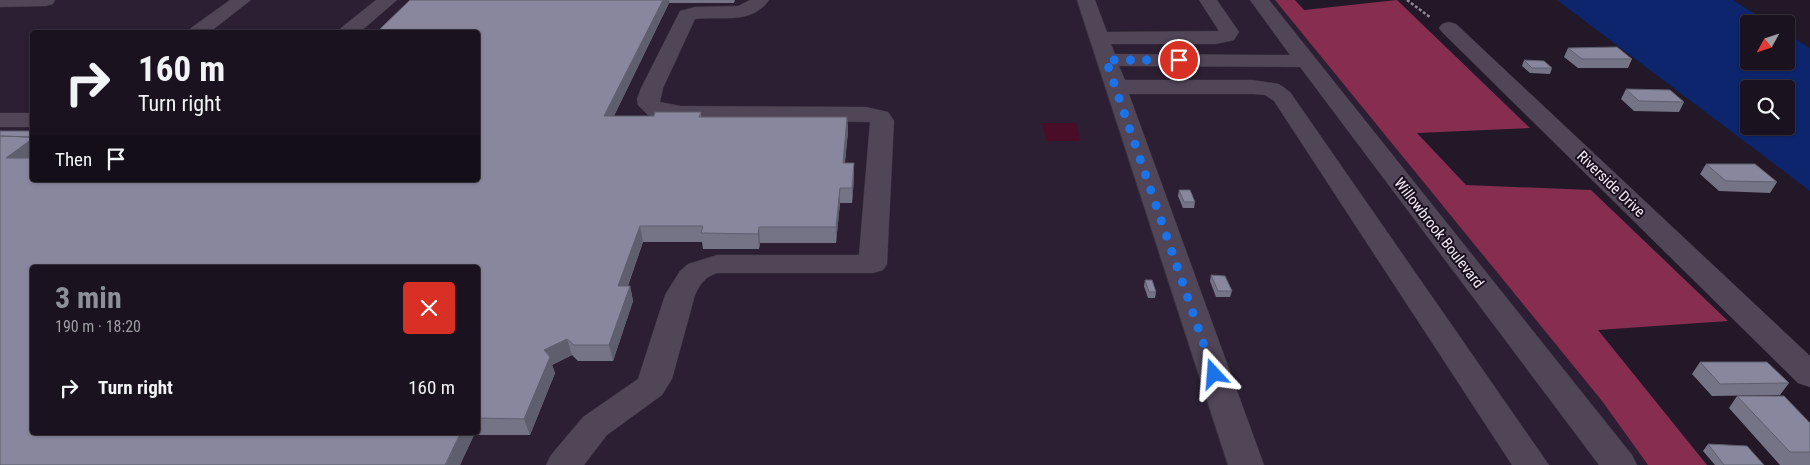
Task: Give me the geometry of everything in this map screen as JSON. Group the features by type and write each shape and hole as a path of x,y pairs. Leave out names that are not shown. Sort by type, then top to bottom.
{"street":[{"path":"0,1 46,0"},
{"path":"201,30 242,0"},
{"path":"350,30 388,0"},
{"path":"564,465 595,426 650,388 655,379 680,295 685,284 697,270 717,264 874,264 880,180 882,121 880,117 866,114 681,113 656,110 649,105 648,99 652,88 687,15 701,11 745,11 757,6 760,0"},
{"path":"1086,0 1246,465"},
{"path":"1098,38 1216,38 1227,36 1229,32 1208,0"},
{"name":"Willowbrook Boulevard","path":"1259,0 1620,465"},
{"name":"Riverside Drive","path":"1449,28 1810,375"},
{"path":"1106,60 1306,61"},
{"path":"1115,87 1253,87 1271,89 1282,97 1531,465"},
{"path":"0,120 30,120"}],"path":[{"path":"1408,0 1424,13 1449,28"}],"shaded area":[{"path":"0,0 1275,0 1602,401 1648,465 0,465"},
{"path":"1275,0 1295,0 1304,10 1397,0 1530,128 1417,133 1466,185 1591,190 1728,321 1598,330 1707,465 1648,465 1602,401"},
{"path":"1557,0 1733,0 1757,15 1740,15 1740,70 1795,70 1795,39 1810,48 1810,191"},
{"path":"1042,123 1076,123 1080,141 1046,141"}],"building":[{"path":"410,0 663,0 604,116 654,116 655,112 701,112 699,117 847,117 843,163 854,163 852,188 840,188 836,227 759,227 758,234 701,233 703,226 640,226 618,286 630,286 609,345 574,345 567,339 544,350 550,357 524,419 480,418 480,265 30,265 30,435 460,435 445,465 0,465 0,136 30,137 30,140 6,158 30,158 30,182 480,182 480,30 379,30"},
{"path":"1617,47 1632,59 1582,59 1568,48"},
{"path":"1524,60 1544,61 1552,68 1532,68"},
{"path":"1626,89 1670,90 1684,102 1639,101"},
{"path":"0,131 30,131 29,137 0,136"},
{"path":"1706,164 1755,164 1777,182 1726,181"},
{"path":"1179,190 1190,190 1195,202 1184,202"},
{"path":"1211,275 1225,276 1232,291 1218,291"},
{"path":"1145,280 1152,280 1156,292 1149,292"},
{"path":"1700,362 1767,362 1789,383 1720,384"},
{"path":"1737,396 1784,396 1810,423 1810,452 1790,452"},
{"path":"1708,444 1747,446 1764,465 1724,465"}],"route":[{"path":"1179,60 1106,60 1214,374"}]}
